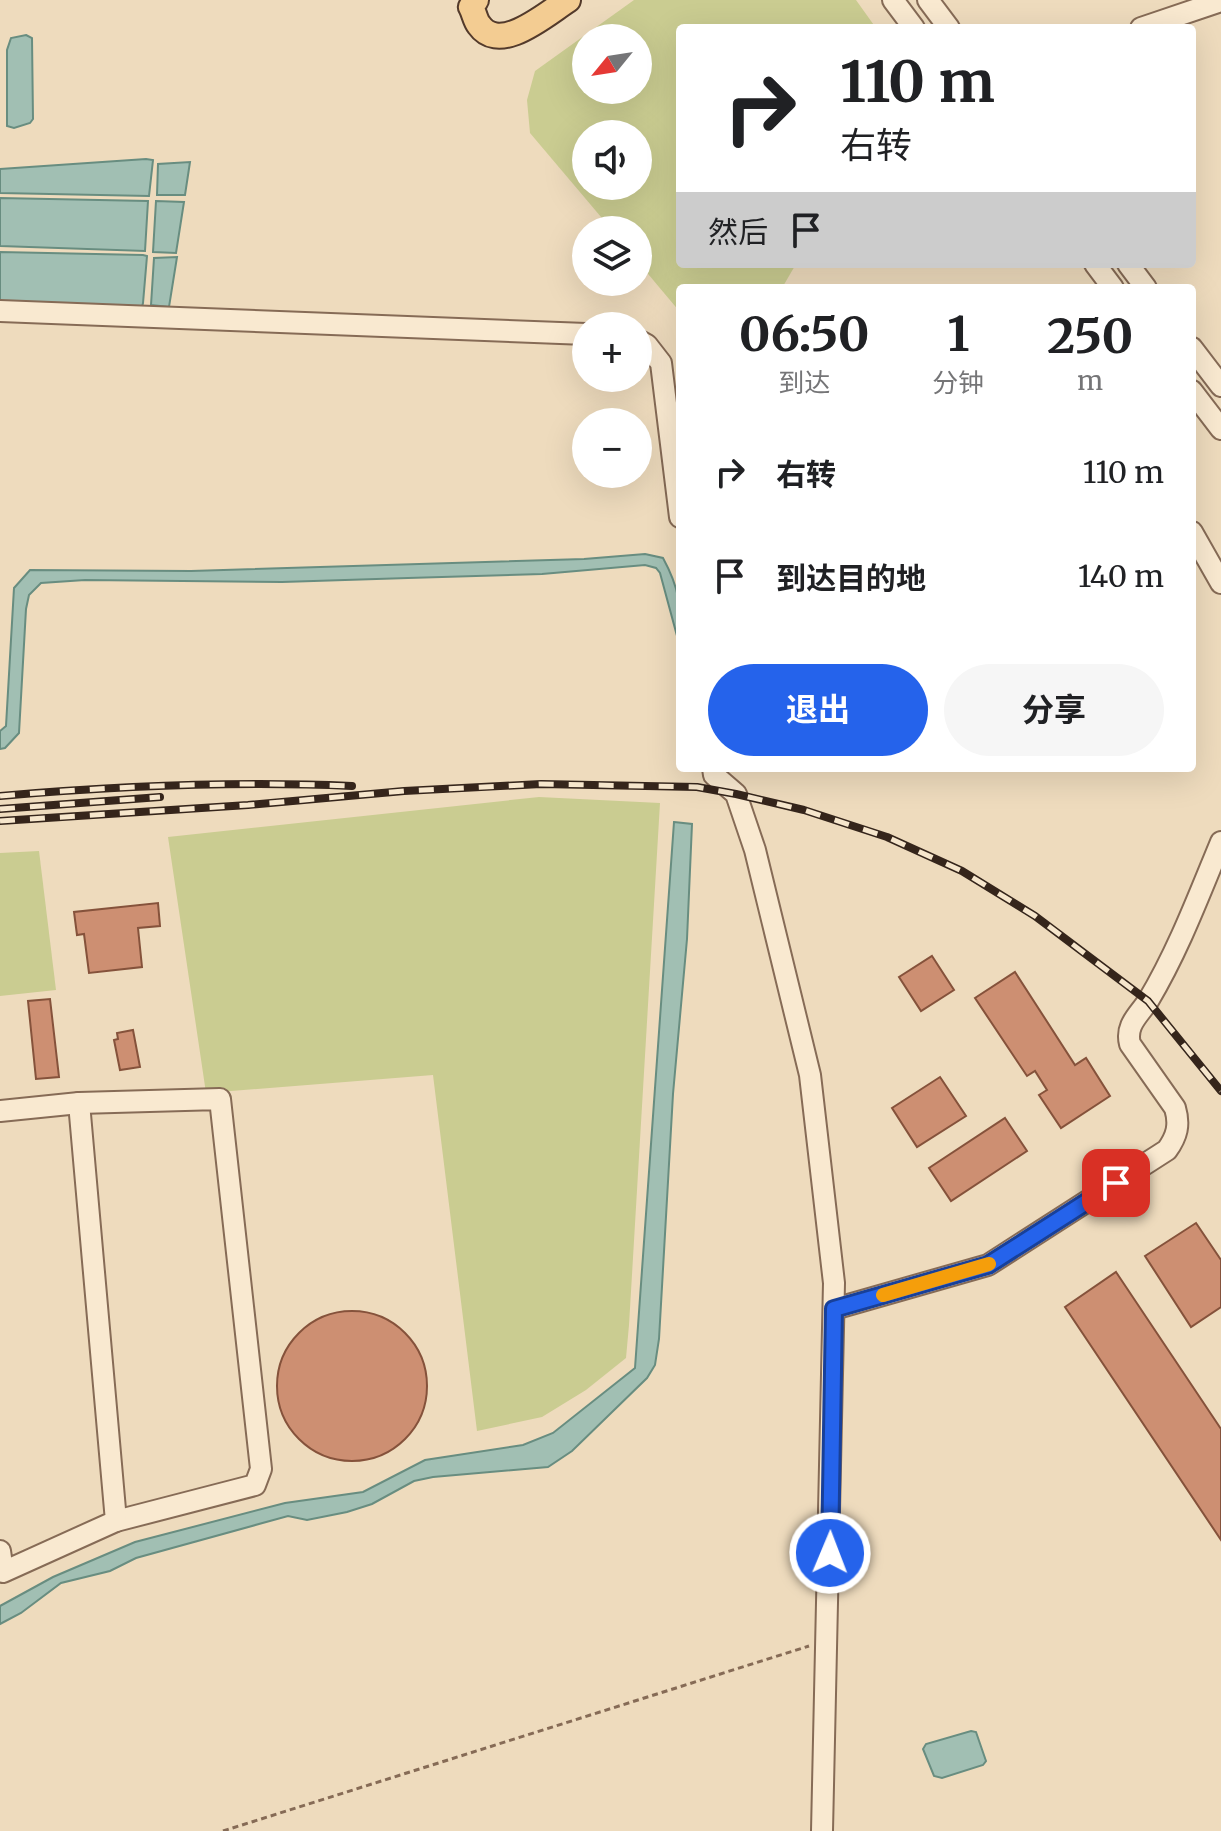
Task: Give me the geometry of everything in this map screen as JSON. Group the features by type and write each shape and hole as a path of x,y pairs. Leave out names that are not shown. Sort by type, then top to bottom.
{"main road":[{"path":"476,0 471,7 479,26 494,36 510,36 568,0"}],"street":[{"path":"893,0 911,24"},
{"path":"928,0 946,24"},
{"path":"1153,24 1221,1"},
{"path":"0,311 572,333"},
{"path":"652,351 661,363 676,485"},
{"path":"1196,353 1221,386"},
{"path":"1196,396 1221,429"},
{"path":"1196,539 1221,583"},
{"path":"714,772 736,794 755,850 810,1075 834,1283 822,1831"},
{"path":"834,1309 988,1265 1167,1150 1176,1137 1178,1121 1175,1108 1130,1044 1128,1035 1131,1024 1148,1001 1197,902 1221,842"},
{"path":"0,1111 79,1103 220,1099 261,1469 255,1485 116,1521 2,1572 0,1551"},
{"path":"79,1103 116,1521"}],"path":[{"path":"223,1831 827,1640"}],"green space":[{"path":"634,0 856,0 873,24 676,24 676,268 794,268 784,284 676,284 676,307 652,279 652,216 600,216 587,200 652,200 652,120 572,120 572,183 530,133 527,100 535,71 572,44 572,104 652,104 652,24 601,24"},
{"path":"539,797 660,803 626,1358 586,1390 542,1417 477,1431 433,1075 206,1093 168,837"},
{"path":"39,851 56,990 0,996 0,853"}],"shaded area":[{"path":"26,35 32,38 33,119 14,128 7,126 7,50 11,38"},
{"path":"153,160 149,196 0,193 0,169"},
{"path":"190,162 185,195 157,195 158,164"},
{"path":"0,198 148,201 145,251 0,246"},
{"path":"156,201 184,202 176,253 153,252"},
{"path":"0,252 147,256 142,307 0,302"},
{"path":"177,257 169,307 151,305 154,258"},
{"path":"645,554 663,558 676,588 676,632 660,573 656,568 645,565 542,574 282,582 85,580 41,583 29,595 26,609 19,733 5,748 0,749 0,731 6,726 14,588 30,570 191,571 584,559"},
{"path":"674,822 692,824 687,939 673,1094 659,1339 655,1365 647,1378 572,1451 548,1467 414,1481 372,1504 347,1512 307,1520 288,1516 136,1558 110,1571 61,1583 21,1613 0,1624 0,1606 53,1577 135,1542 285,1503 363,1492 425,1460 523,1445 553,1433 635,1368"},
{"path":"976,1732 986,1761 983,1765 942,1778 934,1776 923,1749 926,1744"}],"building":[{"path":"158,903 160,926 138,928 142,967 89,973 84,934 77,935 74,912"},
{"path":"932,956 954,990 921,1011 899,977"},
{"path":"1015,972 1075,1065 1086,1058 1110,1096 1061,1128 1039,1095 1047,1090 1035,1071 1027,1076 975,998"},
{"path":"50,999 59,1077 36,1079 28,1001"},
{"path":"133,1030 140,1067 120,1070 114,1040 118,1039 117,1033"},
{"path":"940,1077 966,1116 917,1147 892,1108"},
{"path":"1005,1118 1027,1151 951,1201 929,1168"},
{"path":"1196,1223 1221,1260 1221,1307 1191,1327 1145,1256"},
{"path":"1116,1272 1221,1429 1221,1540 1065,1307"},
{"path":"352,1311 381,1317 405,1333 421,1357 427,1386 421,1415 405,1439 381,1455 352,1461 323,1455 299,1439 283,1415 277,1386 283,1357 299,1333 323,1317"}],"railway":[{"path":"0,821 541,784 697,787 736,794 804,810 887,837 962,871 1035,916 1148,1001 1221,1091"},
{"path":"0,796 176,785 352,786"},
{"path":"0,809 160,797"}],"slow traffic":[{"path":"883,1295 989,1264"}],"route":[{"path":"830,1553 834,1309 988,1265 1116,1183"}]}
